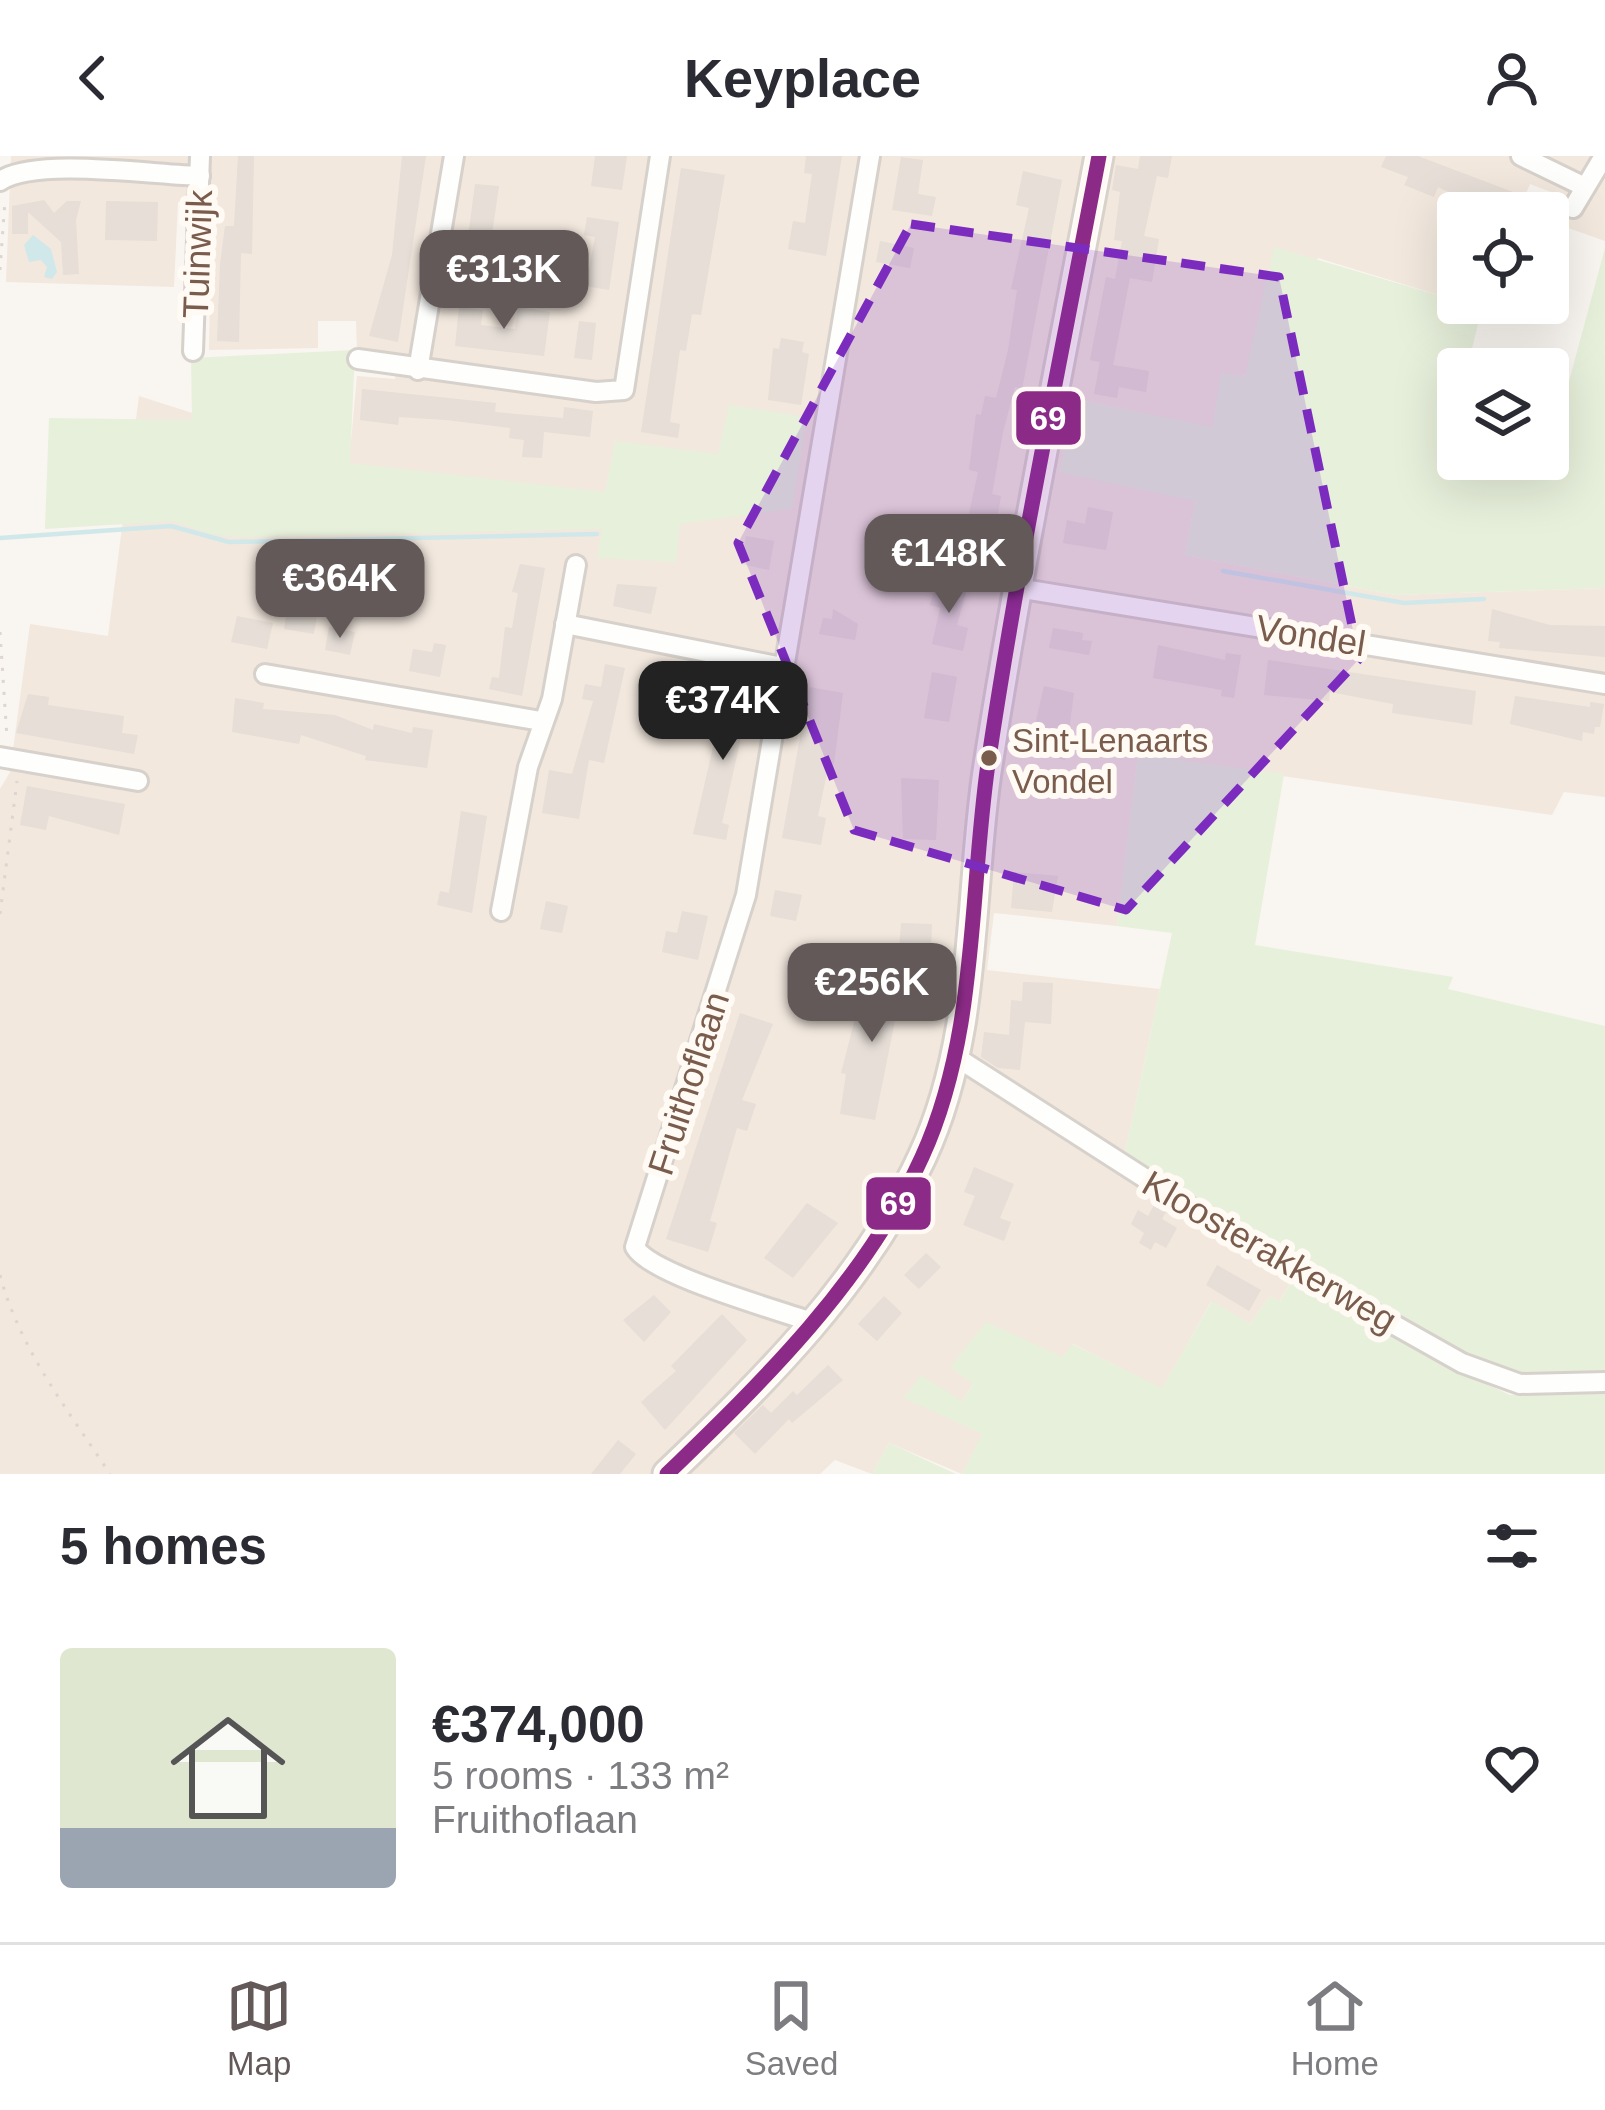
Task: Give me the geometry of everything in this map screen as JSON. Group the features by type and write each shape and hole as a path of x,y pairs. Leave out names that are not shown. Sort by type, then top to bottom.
{"main road":[{"path":"667,1474 814,1323 887,1225 923,1156 956,1057 987,771 1100,156"}],"street":[{"path":"418,370 454,156"},
{"path":"358,359 596,392 624,390 660,156"},
{"name":"Fruithoflaan","path":"814,1323 679,1274 644,1259 635,1247 746,895 870,156"},
{"path":"1521,156 1585,188"},
{"path":"1573,208 1604,156"},
{"path":"0,181 46,170 200,166"},
{"name":"Tuinwijk","path":"193,351 200,166"},
{"path":"501,911 541,722 552,699 576,565"},
{"name":"Vondel","path":"1017,588 1605,684"},
{"path":"565,624 782,667"},
{"path":"265,674 541,722"},
{"path":"4,758 138,781"},
{"name":"Kloosterakkerweg","path":"956,1057 1224,1229 1462,1363 1520,1384 1605,1382"}],"path":[{"path":"0,181 5,202 0,270"},
{"path":"0,632 4,758 17,775 0,914"},
{"path":"0,1275 9,1309 38,1366 110,1474"}],"highlighted area":[{"path":"911,224 1279,277 1359,659 1126,910 854,830 738,543"}],"shaded area":[{"path":"11,156 1605,156 1605,241 1569,228 1569,192 1551,192 1530,184 1527,192 1437,192 1437,295 1318,258 1212,428 1076,399 1195,501 1185,555 1395,595 1605,588 1605,797 1564,792 1552,815 1138,755 1117,926 994,913 987,970 1160,989 1125,1153 1116,1171 1293,1279 1279,1302 1270,1296 1250,1324 1211,1302 1162,1389 1073,1344 1063,1357 973,1384 962,1401 904,1397 983,1434 962,1474 889,1443 872,1474 835,1460 820,1474 0,1474 0,789 10,772 30,624 108,636 139,396 349,463 357,376 395,379 397,355 357,351 356,321 318,321 318,348 209,350 212,201 178,202 174,287 6,282"}],"green space":[{"path":"1274,247 1437,295 1437,324 1478,324 1472,348 1437,348 1437,480 1569,480 1569,381 1605,248 1605,588 1395,595 1185,555 1195,501 1059,472 1075,399 1212,427 1221,373 1245,376"},
{"path":"355,350 350,463 605,492 615,441 718,454 729,405 807,417 792,509 680,524 676,562 597,558 602,529 239,537 211,534 174,521 45,529 49,418 192,420 191,358"},
{"path":"1138,754 1284,774 1255,945 1453,977 1448,989 1605,1026 1605,1375 1530,1379 1493,1370 1274,1250 1125,1153 1172,933 1117,926"},
{"path":"1293,1279 1444,1364 1510,1395 1605,1393 1605,1474 962,1474 982,1434 904,1398 921,1375 962,1401 973,1384 950,1367 986,1322 1063,1357 1072,1344 1162,1388 1212,1301 1250,1324 1270,1296 1280,1301"},
{"path":"889,1443 956,1474 872,1474"}],"water":[{"path":"33,235 51,249 57,272 52,279 44,277 47,267 41,260 29,262 24,245"}],"building":[{"path":"238,156 254,156 252,254 241,253 239,342 217,341 220,264 225,226 234,226"},
{"path":"402,156 426,156 398,342 369,336 392,255"},
{"path":"595,156 627,156 622,190 591,186"},
{"path":"806,156 842,156 826,256 788,249 793,221 805,223 812,174 804,173"},
{"path":"1140,156 1172,156 1168,178 1157,176 1144,236 1159,239 1152,282 1130,278 1113,365 1149,371 1146,392 1119,387 1117,398 1094,394 1100,362 1090,360 1106,277 1115,279 1122,241 1114,240 1120,192 1112,190 1116,165 1138,169"},
{"path":"1386,156 1418,156 1513,192 1448,192 1438,187 1434,197 1404,185 1408,177 1381,167"},
{"path":"901,157 923,160 918,194 936,197 932,216 892,210"},
{"path":"681,168 725,175 701,315 692,314 686,351 680,350 670,422 680,424 678,438 641,432"},
{"path":"1023,171 1062,180 1022,389 1015,387 1003,432 992,494 1001,496 997,519 969,514 978,472 969,470 976,414 981,415 985,396 996,398 1008,350 1017,290 1011,289 1029,208 1016,205"},
{"path":"475,184 499,186 487,269 464,267"},
{"path":"44,200 54,213 67,201 81,201 76,220 79,274 63,275 61,242 28,212 28,234 12,234 12,206"},
{"path":"106,201 158,202 157,241 105,240"},
{"path":"587,217 619,222 609,290 572,284 575,266 589,269 595,237 584,235"},
{"path":"880,241 914,248 910,268 876,262"},
{"path":"459,307 483,310 481,325 515,329 518,307 550,312 544,356 455,346"},
{"path":"579,321 596,323 592,360 574,358"},
{"path":"781,338 804,342 802,352 809,354 801,405 768,400 773,348 779,349"},
{"path":"362,389 496,403 495,412 563,418 564,407 593,411 590,437 544,432 542,458 522,457 524,440 509,438 510,428 399,417 398,425 360,420"},
{"path":"1088,507 1113,512 1106,550 1063,543 1067,520 1085,524"},
{"path":"746,536 774,541 769,570 741,564"},
{"path":"520,564 545,568 522,696 489,689 492,677 499,678 505,627 512,628 518,593 512,592"},
{"path":"937,581 967,589 957,625 968,628 963,651 932,644 940,608 930,605"},
{"path":"617,584 657,587 651,614 613,606"},
{"path":"288,603 318,608 314,634 284,629"},
{"path":"833,609 858,624 855,640 819,634 823,618 832,619"},
{"path":"1492,609 1550,625 1605,626 1605,657 1499,648 1500,642 1488,641"},
{"path":"237,616 273,623 267,649 231,642"},
{"path":"329,627 355,632 350,655 325,650"},
{"path":"1053,628 1083,633 1082,640 1092,641 1089,655 1049,648"},
{"path":"434,643 446,645 440,677 409,671 413,649 432,652"},
{"path":"1158,645 1225,660 1226,653 1241,655 1234,698 1221,696 1222,690 1153,678"},
{"path":"1268,660 1476,691 1472,725 1392,713 1393,704 1330,692 1329,701 1264,695"},
{"path":"605,664 625,668 604,763 589,760 579,819 542,813 549,770 572,774 593,701 582,699 585,684 601,687"},
{"path":"932,672 957,677 949,722 924,718"},
{"path":"714,683 752,688 722,823 729,825 726,840 693,834 714,743 723,745 728,713 720,711 722,697 712,696"},
{"path":"1044,686 1074,693 1065,760 1029,752"},
{"path":"809,687 843,693 834,764 829,763 818,816 826,818 821,845 782,838"},
{"path":"28,694 49,697 48,705 124,716 122,733 138,735 134,754 16,733"},
{"path":"1515,696 1590,707 1590,702 1604,704 1600,727 1595,727 1594,734 1583,732 1582,741 1510,724"},
{"path":"235,698 264,703 263,709 335,715 373,730 374,724 412,733 413,727 433,730 427,768 365,760 366,756 301,735 299,744 232,732"},
{"path":"901,778 939,780 936,840 903,839"},
{"path":"27,786 125,804 119,835 49,816 46,830 20,825"},
{"path":"461,811 487,816 472,913 437,905 440,891 449,893"},
{"path":"1014,872 1058,876 1052,912 1011,908"},
{"path":"775,890 802,895 796,921 770,916"},
{"path":"546,901 568,906 562,933 540,929"},
{"path":"682,911 708,916 698,960 662,952 666,931 677,933"},
{"path":"901,923 932,924 931,952 899,951"},
{"path":"880,961 906,966 875,1120 840,1114 846,1074 841,1073 856,1015 861,1017 864,1005 871,1006"},
{"path":"1023,982 1053,983 1051,1024 1025,1022 1020,1070 998,1068 981,1057 984,1032 1009,1035 1011,1000 1022,1001"},
{"path":"740,1013 773,1024 742,1100 756,1104 747,1131 737,1128 710,1221 717,1223 708,1252 666,1239"},
{"path":"974,1167 1014,1184 1000,1218 1011,1222 1004,1241 963,1225 975,1196 964,1192"},
{"path":"807,1203 838,1223 793,1278 764,1258"},
{"path":"1154,1205 1166,1212 1162,1219 1177,1228 1166,1248 1155,1242 1151,1250 1139,1243 1144,1233 1131,1224 1138,1210 1148,1216"},
{"path":"926,1253 941,1267 919,1289 904,1275"},
{"path":"1217,1265 1261,1290 1249,1311 1206,1285"},
{"path":"654,1295 671,1312 644,1342 623,1320"},
{"path":"884,1296 902,1313 877,1341 858,1324"},
{"path":"722,1314 747,1340 665,1430 641,1402 676,1371 671,1366"},
{"path":"828,1365 843,1380 792,1423 789,1419 755,1454 734,1433 763,1405 771,1413 793,1391 797,1395"},
{"path":"618,1440 636,1454 620,1474 591,1474"}],"waterway":[{"path":"0,538 171,526 229,542 597,534"},
{"path":"1223,571 1404,603 1484,599"}],"transit line":[{"name":"69","path":"667,1474 775,1365 842,1287 899,1203 940,1110 969,964 982,814 1000,688 1099,156"}],"place":[{"name":"Sint-Lenaarts Vondel","path":"989,758"}]}
